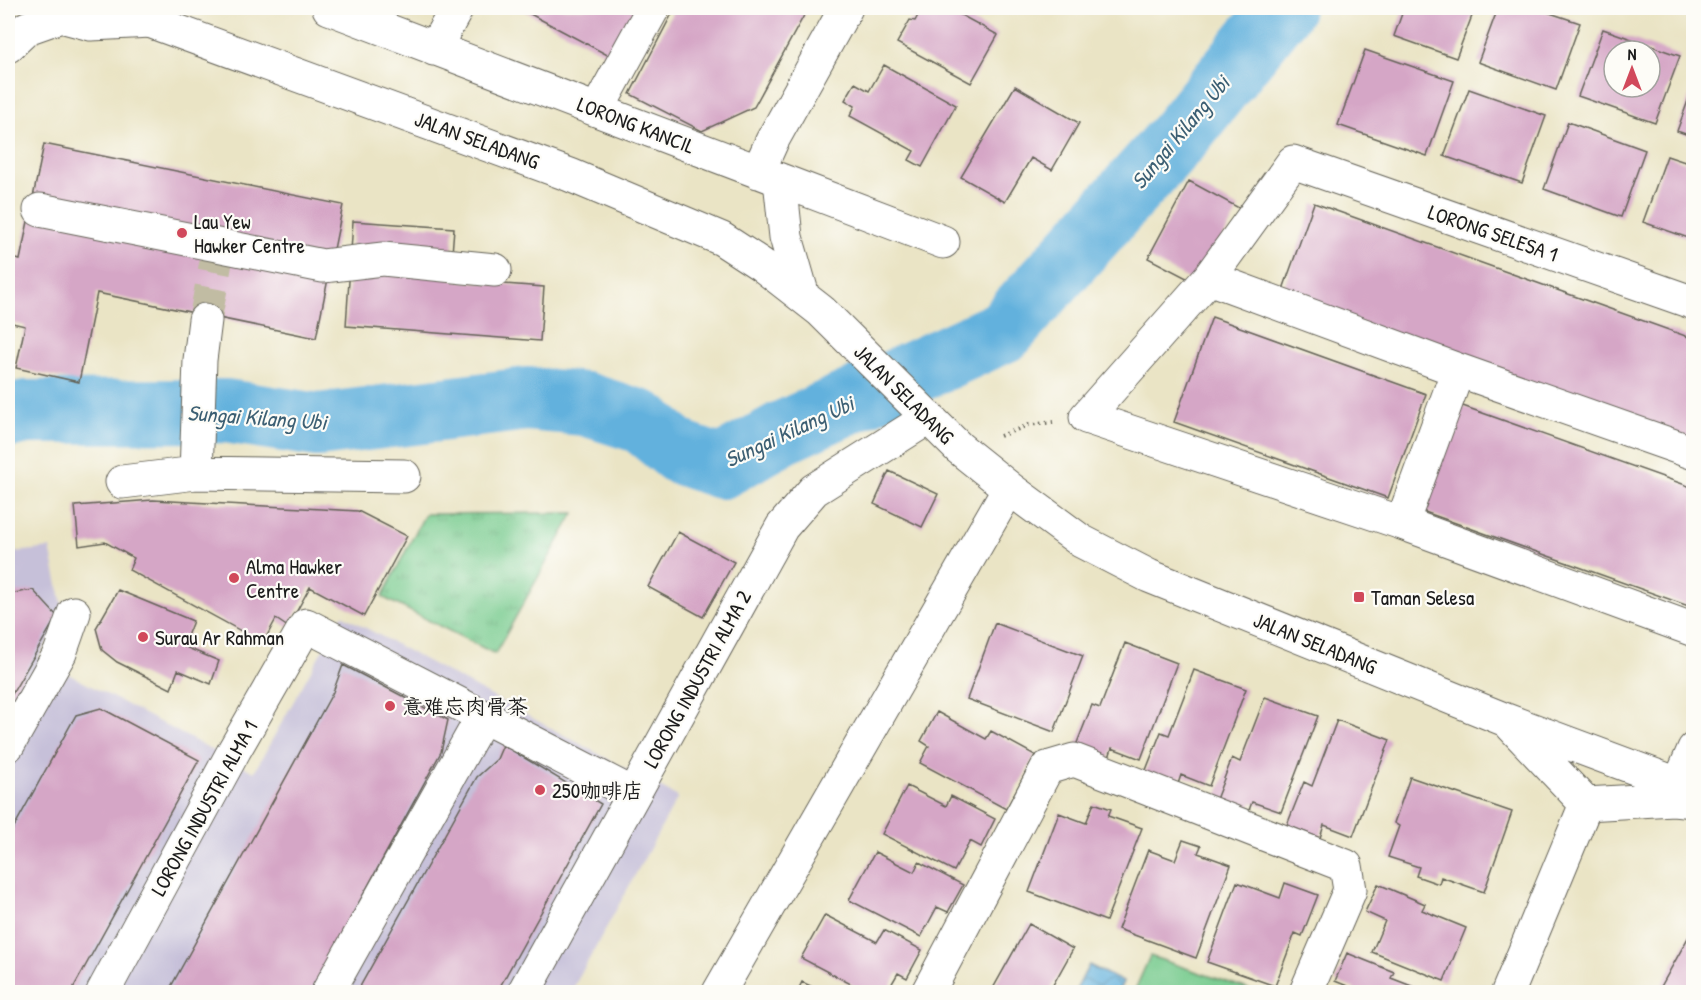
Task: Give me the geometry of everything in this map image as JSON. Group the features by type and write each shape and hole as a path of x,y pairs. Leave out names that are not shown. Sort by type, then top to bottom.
{"street":[{"name":"JALAN SELADANG","path":"112,8 144,14 570,174 722,239 762,265 812,304 958,448 1008,488 1081,540 1149,576 1689,792"},
{"name":"LORONG KANCIL","path":"329,8 943,242"},
{"path":"434,49 457,8"},
{"path":"597,110 654,8"},
{"path":"812,304 786,237 769,176 772,141 846,8"},
{"path":"8,46 27,28 61,16 91,24 144,14"},
{"name":"LORONG SELESA 1","path":"1209,278 1293,162 1694,303"},
{"path":"40,210 323,266 383,259 495,270"},
{"path":"1694,453 1458,370 1209,278 1074,419 1402,523 1694,630"},
{"path":"196,460 200,360 205,320"},
{"path":"1402,523 1458,370"},
{"name":"LORONG INDUSTRI ALMA 2","path":"524,993 782,527 814,489 918,409"},
{"path":"122,482 196,460 404,476"},
{"path":"719,993 1008,488"},
{"path":"8,745 60,653 74,614"},
{"name":"LORONG INDUSTRI ALMA 1","path":"103,993 235,749 306,625 483,716"},
{"path":"328,993 483,716 633,794"},
{"path":"1506,720 1586,804 1673,799 1689,792 1694,749"},
{"path":"927,993 1047,768 1074,760 1346,866 1350,890 1306,993"},
{"path":"1508,993 1586,804"}],"path":[{"path":"999,436 1029,425 1074,419"}],"shaded area":[{"path":"50,548 64,613 38,658 254,772 342,615 678,797 571,992 8,992 8,553"}],"green space":[{"path":"574,513 495,654 382,597 425,514"},
{"path":"1150,956 1257,992 1134,992"}],"water":[{"path":"1089,965 1123,982 1118,992 1075,992"}],"building":[{"path":"519,8 641,8 613,58"},
{"path":"675,8 808,8 754,107 702,131 630,94"},
{"path":"922,8 948,8 998,35 971,83 897,43 910,20 915,21"},
{"path":"1404,8 1475,8 1456,58 1394,36"},
{"path":"1498,8 1535,8 1580,23 1556,90 1478,62"},
{"path":"1603,29 1632,39 1602,39 1602,99 1662,99 1662,50 1680,56 1655,123 1578,96"},
{"path":"1365,50 1454,81 1427,156 1338,125"},
{"path":"884,65 956,105 922,167 909,160 914,151 850,116 855,106 845,100 855,83 869,91"},
{"path":"1015,86 1079,123 1052,170 1031,158 1005,202 961,177"},
{"path":"1694,87 1694,137 1677,131"},
{"path":"1469,89 1546,116 1522,183 1444,156"},
{"path":"1568,122 1645,150 1621,217 1544,189"},
{"name":"Lau Yew Hawker Centre","path":"44,144 343,205 316,338 97,293 79,382 16,368 25,326 8,322 8,257 20,260"},
{"path":"1667,156 1694,165 1694,240 1643,222"},
{"path":"1189,181 1239,208 1198,284 1148,258"},
{"path":"1314,203 1694,339 1694,442 1281,295"},
{"path":"353,221 454,228 450,280 544,287 540,341 346,326"},
{"path":"1212,317 1426,394 1388,498 1174,422"},
{"path":"1460,405 1694,488 1694,608 1422,511"},
{"path":"889,471 938,494 922,527 874,504"},
{"name":"Alma Hawker Centre","path":"153,500 358,511 407,536 364,616 310,587 288,627 276,619 263,643 129,570 134,558 105,542 79,546 75,506"},
{"path":"678,532 734,562 703,617 648,587"},
{"path":"33,590 57,616 8,701 8,594"},
{"name":"Surau Ar Rahman","path":"118,590 193,621 183,646 219,661 211,684 178,670 171,689 117,662 102,650 96,628"},
{"path":"995,623 1083,656 1054,732 967,699"},
{"path":"1125,643 1177,663 1141,759 1112,748 1108,761 1075,748 1092,705 1100,708"},
{"path":"343,665 448,720 441,752 310,992 168,992 333,692"},
{"path":"1194,670 1246,689 1209,786 1181,775 1177,787 1144,775 1161,732 1169,735"},
{"path":"1265,697 1318,716 1281,812 1252,802 1248,813 1215,802 1232,758 1240,762"},
{"path":"101,708 199,760 71,992 8,992 8,838 76,715"},
{"path":"937,712 986,739 991,731 1035,755 1006,809 920,763 929,746 921,741"},
{"path":"1337,720 1390,740 1353,836 1324,825 1320,838 1287,825 1304,782 1312,786"},
{"path":"503,745 601,804 497,992 357,992 477,777 497,759"},
{"path":"1410,777 1512,812 1484,892 1441,877 1439,884 1416,876 1419,867 1388,857 1399,826 1394,823"},
{"path":"907,786 946,806 951,796 995,819 981,847 970,841 954,871 882,834"},
{"path":"1094,803 1111,809 1108,816 1142,828 1106,921 1029,892 1059,813 1086,823"},
{"path":"1183,840 1201,846 1198,853 1231,865 1196,958 1118,929 1148,850 1175,860"},
{"path":"875,852 914,872 919,862 963,885 948,912 937,907 921,937 849,900"},
{"path":"1237,882 1280,898 1285,883 1318,895 1302,936 1295,933 1275,986 1207,962"},
{"path":"1378,884 1425,904 1422,910 1466,928 1444,981 1372,952 1385,921 1365,912"},
{"path":"825,915 877,942 884,930 922,950 907,978 898,973 887,992 866,992 801,958"},
{"path":"1029,924 1073,949 1049,992 991,992"},
{"path":"1694,927 1694,992 1658,992"},
{"path":"1347,953 1394,972 1391,978 1427,992 1353,992 1355,989 1335,981"},
{"path":"802,982 823,992 797,992"}],"waterway":[{"name":"Sungai Kilang Ubi","path":"8,416 26,412 225,411 318,425 527,399 585,404 642,422 680,453 721,467 784,432 1004,331 1179,136 1282,8"}],"tunnel":[{"path":"205,320 219,246"}],"place":[{"name":"Lau Yew Hawker Centre","path":"182,233"},
{"name":"Alma Hawker Centre","path":"234,578"},
{"name":"Taman Selesa","path":"1359,597"},
{"name":"Surau Ar Rahman","path":"143,637"},
{"name":"意难忘肉骨茶","path":"390,706"},
{"name":"250咖啡店","path":"540,790"}]}
